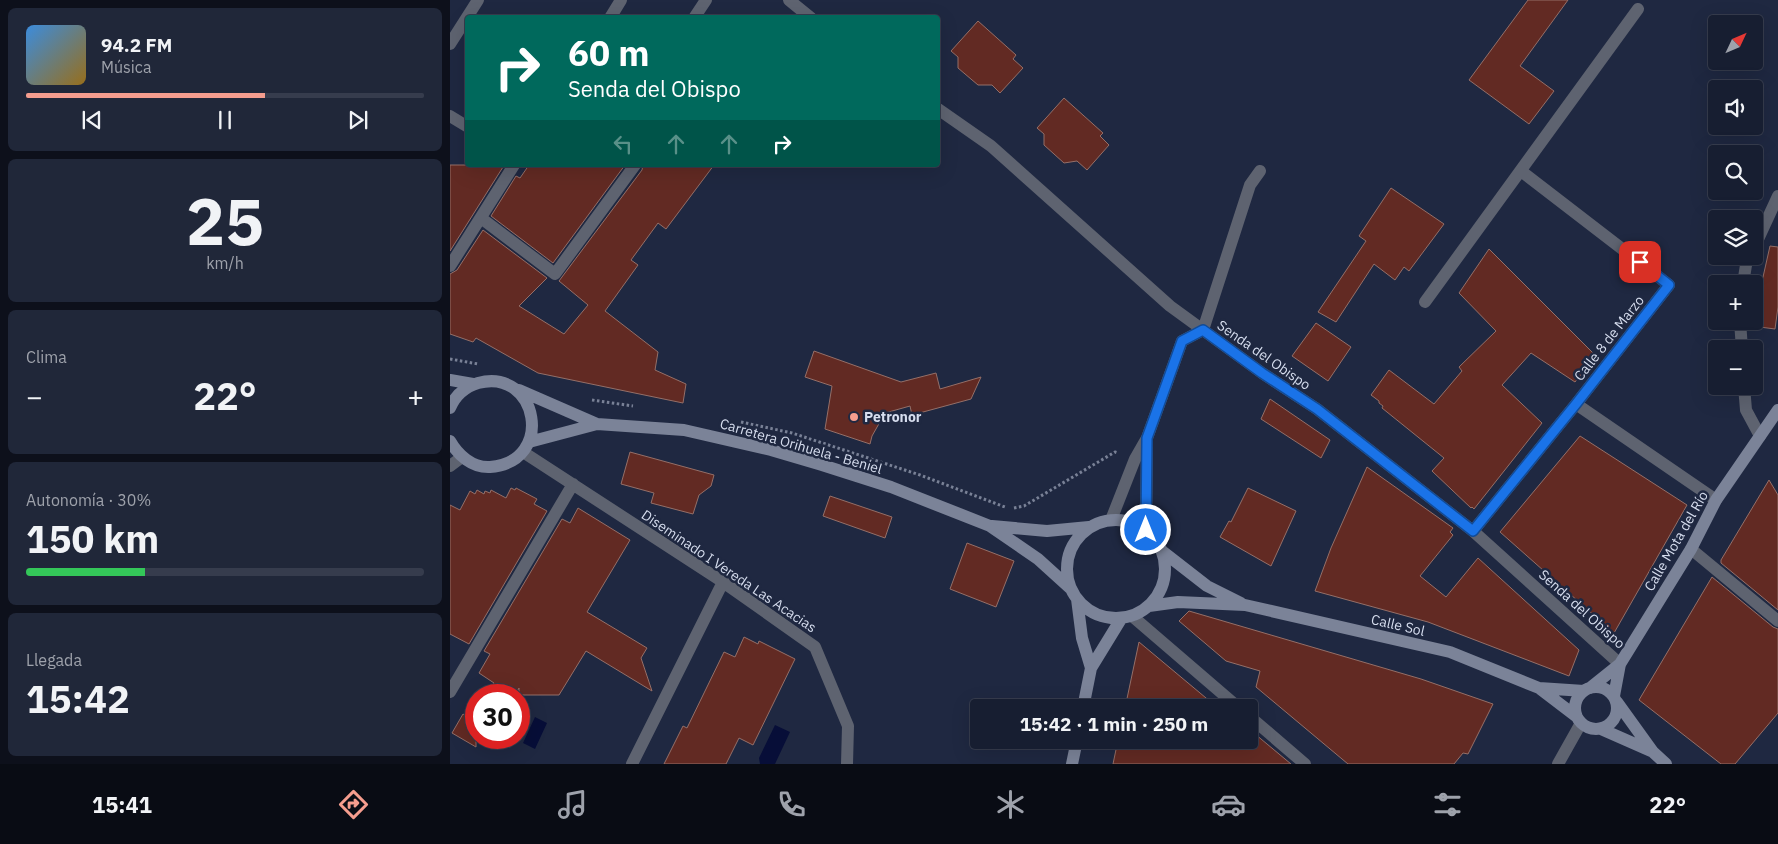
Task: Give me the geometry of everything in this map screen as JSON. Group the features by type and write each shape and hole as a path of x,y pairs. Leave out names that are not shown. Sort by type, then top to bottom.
{"street":[{"path":"468,15 478,0"},
{"path":"612,15 621,0"},
{"path":"696,15 706,0"},
{"path":"789,0 807,15"},
{"path":"1425,302 1638,9"},
{"path":"450,44 465,20"},
{"name":"Senda del Obispo","path":"940,110 991,146 1170,306 1262,373 1317,409 1473,531 1620,664"},
{"path":"450,116 465,125"},
{"path":"450,266 513,167"},
{"path":"481,218 555,274 634,167"},
{"path":"1111,520 1135,459 1147,438 1182,341 1203,330 1250,185 1260,171"},
{"name":"Calle 8 de Marzo","path":"1473,531 1669,285 1521,171"},
{"path":"1763,228 1778,196"},
{"path":"450,380 473,384 489,382 506,384 518,392 527,403 532,417 533,429 526,447"},
{"path":"450,408 453,401 462,391 473,384"},
{"name":"Carretera Orihuela - Beniel","path":"506,384 597,424 684,430 771,450 891,487 990,526 1038,559 1070,588"},
{"path":"1745,395 1746,410 1760,436"},
{"path":"1576,404 1716,500"},
{"name":"Calle Mota del Río","path":"1587,689 1620,664 1691,549 1716,500 1778,410"},
{"name":"Carretera Orihuela - Beniel","path":"462,457 474,464 486,467 500,466 512,461 526,447 597,424"},
{"path":"1146,530 1147,438"},
{"path":"450,441 462,457 450,466"},
{"name":"Diseminado I Vereda Las Acacias","path":"526,447 573,484 722,582 815,647 848,726 847,764"},
{"path":"450,692 573,484"},
{"path":"1111,520 1129,522 1146,530 1162,551 1208,586 1245,605 1178,602 1149,606 1126,617 1102,616 1088,610 1077,599 1070,588 1066,575 1067,561 1071,548 1078,536 1089,527 1099,522 1111,520"},
{"name":"Carretera Orihuela - Beniel","path":"990,526 1046,531 1089,527"},
{"path":"1691,549 1778,620"},
{"path":"1149,606 1158,594 1164,580 1165,566 1162,551"},
{"path":"632,764 722,582"},
{"path":"1077,599 1082,638 1091,668"},
{"name":"Calle Sol","path":"1245,605 1450,652 1539,688 1579,720"},
{"path":"1085,699 1091,668 1126,617"},
{"path":"1126,617 1228,699"},
{"name":"Calle Mota del Río","path":"1615,699 1620,664"},
{"name":"Calle Sol","path":"1539,688 1587,689"},
{"path":"1615,699 1618,708 1614,721 1601,729 1587,728 1579,720 1575,702 1587,689 1603,688 1615,699 1653,752 1666,764"},
{"path":"1558,764 1579,720"},
{"path":"1258,724 1305,764"},
{"path":"1601,729 1653,752"},
{"path":"1072,764 1075,749"}],"shaded area":[{"path":"535,717 547,723 535,749 530,746 530,728"},
{"path":"775,725 790,732 775,764 760,764 759,758"}],"building":[{"path":"1528,0 1568,0 1520,66 1554,91 1529,124 1469,80"},
{"path":"978,21 1016,55 1013,59 1023,68 1000,93 992,85 978,85 958,68 958,57 951,51"},
{"path":"1064,98 1103,133 1100,136 1109,145 1087,170 1077,161 1064,163 1044,145 1044,134 1037,128"},
{"path":"450,165 503,167 450,251"},
{"path":"528,167 624,167 553,263 491,216 516,176 520,178"},
{"path":"643,167 712,167 666,229 658,223 631,260 638,265 605,311 658,352 655,370 686,384 683,403 538,373 476,338 473,342 450,334 450,274 457,270 483,230 547,278 519,306 564,334 588,305 559,281"},
{"path":"1391,188 1444,224 1409,271 1404,267 1395,280 1374,264 1336,322 1318,312 1366,241 1359,236"},
{"path":"1770,246 1778,247 1778,307 1775,329 1763,327 1763,277"},
{"path":"1489,249 1596,356 1575,382 1531,353 1502,385 1542,423 1474,509 1432,471 1444,458 1382,408 1383,406 1379,401 1371,395 1389,370 1434,404 1462,371 1459,367 1496,331 1459,293"},
{"path":"1316,323 1351,347 1328,381 1292,356"},
{"path":"814,351 901,382 936,373 940,389 981,377 971,399 912,415 910,406 885,413 872,436 870,444 825,429 832,386 805,377"},
{"path":"1270,399 1330,440 1321,458 1261,419"},
{"path":"1580,436 1687,505 1614,633 1500,532"},
{"path":"630,452 714,475 711,486 699,495 693,514 651,503 654,493 621,484"},
{"path":"1367,467 1453,528 1450,532 1453,535 1420,576 1446,597 1478,558 1579,650 1569,676 1428,622 1315,591 1331,548"},
{"path":"1769,480 1778,495 1778,610 1721,563 1721,560"},
{"path":"511,488 515,490 516,488 537,499 534,504 547,511 469,644 450,634 450,505 460,510 470,491 475,494 477,490 484,494 485,491 490,493 491,490 506,498"},
{"path":"1248,488 1296,511 1271,566 1220,537 1229,521 1231,522"},
{"path":"830,496 892,517 885,538 823,516"},
{"path":"578,508 630,540 587,612 647,648 641,658 652,691 586,651 559,695 530,695 530,684 493,684 479,673 490,654 484,651 562,519 570,523"},
{"path":"967,543 1014,561 996,607 950,589"},
{"path":"1712,577 1773,627 1778,629 1778,713 1735,764 1721,764 1639,700"},
{"path":"1189,611 1421,679 1493,704 1468,754 1463,753 1454,764 1348,764 1256,687 1260,671 1226,661 1179,621"},
{"path":"744,637 758,644 759,641 795,659 753,745 739,738 726,764 664,764 683,726 687,728 724,652 735,657"},
{"path":"1139,642 1207,699 1127,699"},
{"path":"463,714 465,715 465,741 452,733"},
{"path":"1258,736 1291,764 1113,764 1116,749 1258,749"}],"place":[{"name":"Petronor","path":"854,417"}],"route":[{"path":"1146,530 1147,438 1182,341 1203,330 1262,373 1317,409 1473,531 1669,285 1640,262"}]}
